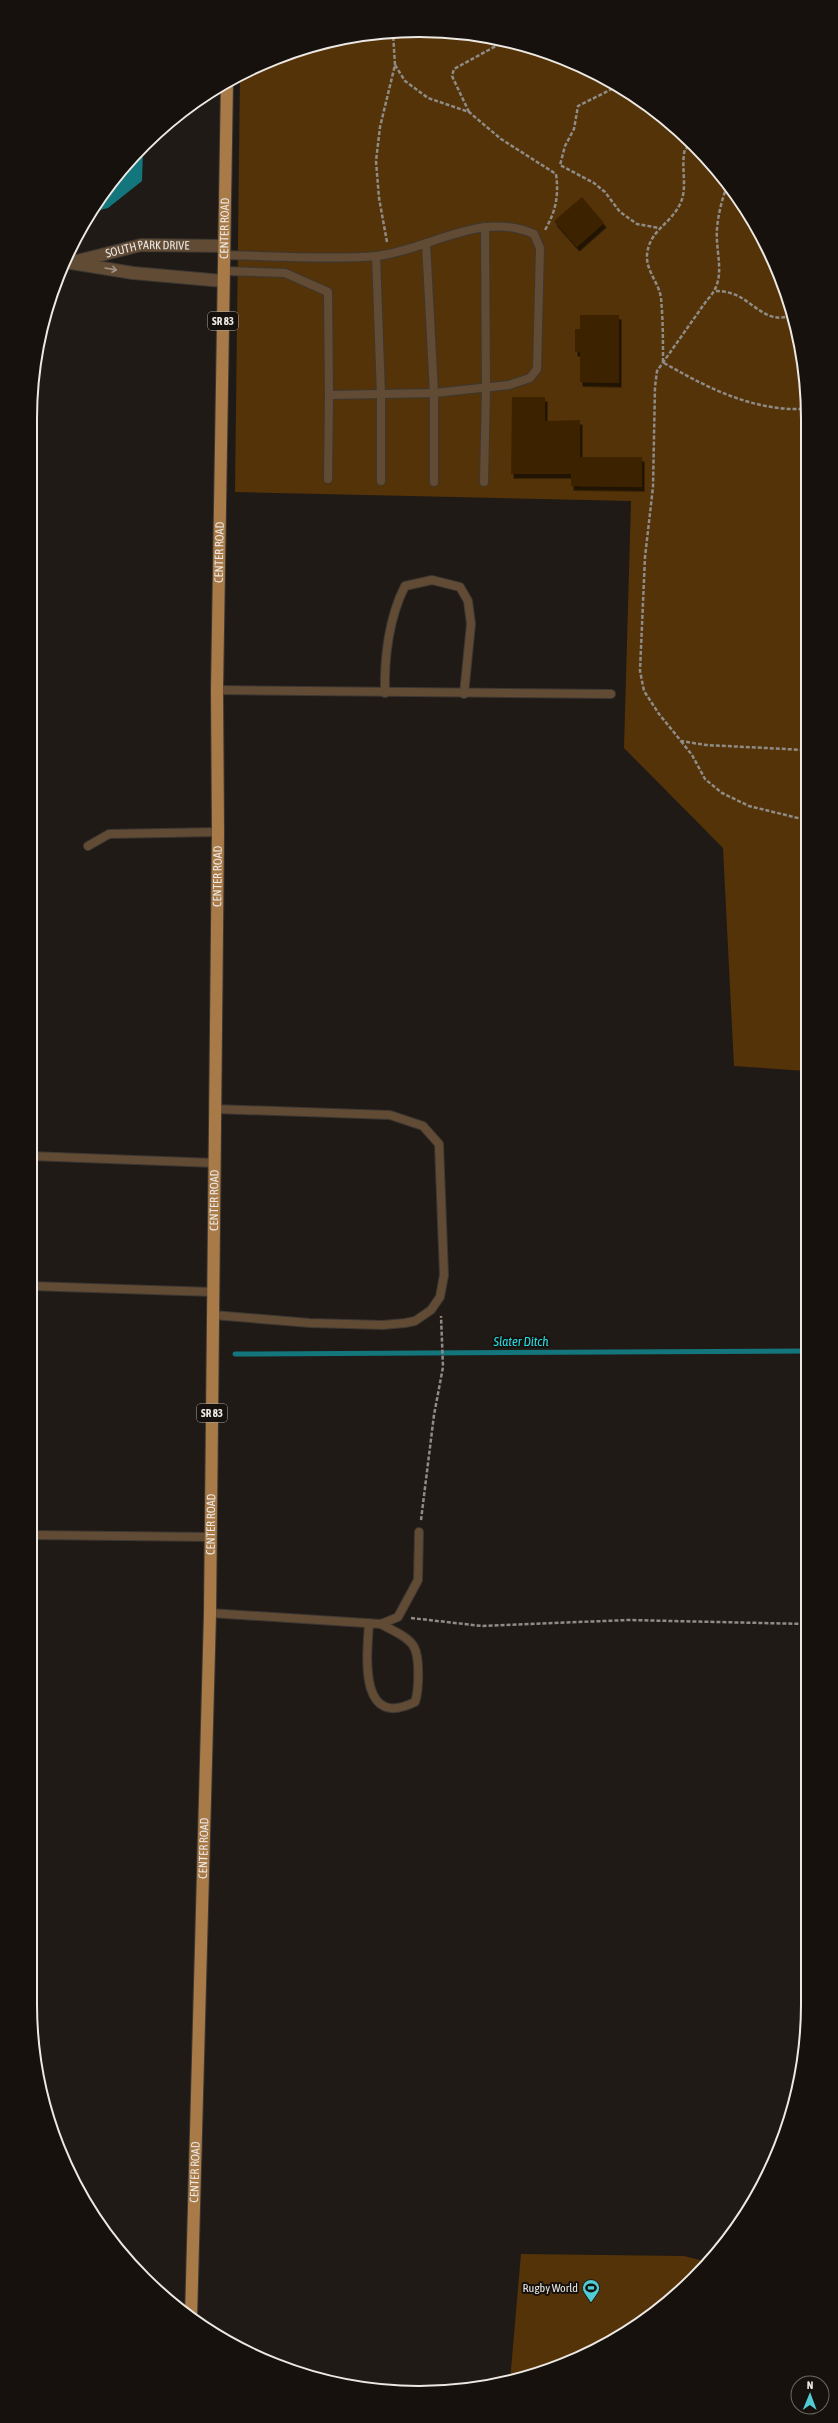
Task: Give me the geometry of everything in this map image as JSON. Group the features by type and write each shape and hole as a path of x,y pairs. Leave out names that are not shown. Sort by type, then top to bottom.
{"main road":[{"name":"CENTER ROAD","path":"191,2311 210,1614 218,832 217,690 222,503 223,276 227,89"}],"street":[{"name":"SOUTH PARK DRIVE","path":"71,261 141,245 224,251"},
{"name":"SOUTH PARK DRIVE","path":"71,262 133,273 223,276"}],"lane":[{"path":"224,251 376,256 389,254 426,243 452,233 485,227 519,227 534,234 540,248 537,369 530,378 509,385 434,393 329,395"},
{"path":"484,482 486,388 485,227"},
{"path":"426,243 434,393 434,482"},
{"path":"376,256 381,395 381,481"},
{"path":"223,276 285,273 328,292 328,479"},
{"path":"385,693 384,673 395,606 405,586 432,580 460,587 468,601 471,624 464,694"},
{"path":"217,690 464,694 611,694"},
{"path":"88,846 109,834 218,832"},
{"path":"213,1315 310,1324 383,1325 405,1323 415,1321 431,1310 440,1297 444,1275 439,1144 423,1126 390,1115 215,1109"},
{"path":"37,1156 215,1163"},
{"path":"37,1286 213,1292"},
{"path":"381,1624 398,1617 418,1580 419,1532"},
{"path":"37,1535 210,1537"},
{"path":"210,1614 369,1623 381,1624 407,1639 414,1646 417,1658 418,1693 415,1702 404,1707 392,1708 380,1703 373,1695 366,1669 369,1623"}],"path":[{"path":"389,254 379,198 376,161 380,127 395,65 393,38"},
{"path":"469,112 452,76 454,69 498,45"},
{"path":"395,65 405,81 428,98 469,112 501,139 556,174 558,190 556,204 552,218 545,230"},
{"path":"612,89 578,106 574,129 565,146 560,165 594,183 605,192 620,212 638,224 659,228"},
{"path":"664,362 661,297 658,285 651,274 647,256 651,238 659,228 672,218 680,204 684,187 682,159 684,149 687,148"},
{"path":"726,191 717,228 720,274 716,291 707,300 657,371 655,387 653,487 645,557 640,671 644,691 659,714 692,755 705,779 722,793 749,806 801,819"},
{"path":"716,291 726,292 740,297 767,315 782,318 787,317"},
{"path":"664,362 707,388 752,404 801,410"},
{"path":"681,741 801,750"},
{"path":"419,1532 434,1415 443,1367 443,1337"},
{"path":"398,1617 482,1626 628,1620 801,1624"}],"shaded area":[{"path":"419,37 469,40 494,44 542,57 588,76 631,101 652,116 689,149 722,186 737,207 762,250 781,296 794,344 798,369 801,419 801,1071 734,1066 723,848 624,748 631,501 235,492 240,81 296,57 344,44 369,40"},
{"name":"Rugby World","path":"521,2254 684,2256 702,2260 671,2291 652,2307 610,2335 565,2357 542,2366 511,2375"}],"water":[{"path":"143,156 142,181 108,208 99,210 116,186"}],"building":[{"path":"582,197 604,223 577,247 554,221"},
{"path":"580,315 619,315 619,383 580,382 580,352 575,352 575,329 580,329"},
{"path":"512,397 545,397 545,421 580,420 580,457 642,457 642,487 571,486 571,474 511,474"}],"waterway":[{"name":"Slater Ditch","path":"235,1354 801,1351"}],"place":[{"name":"Rugby World","path":"591,2303"}]}
